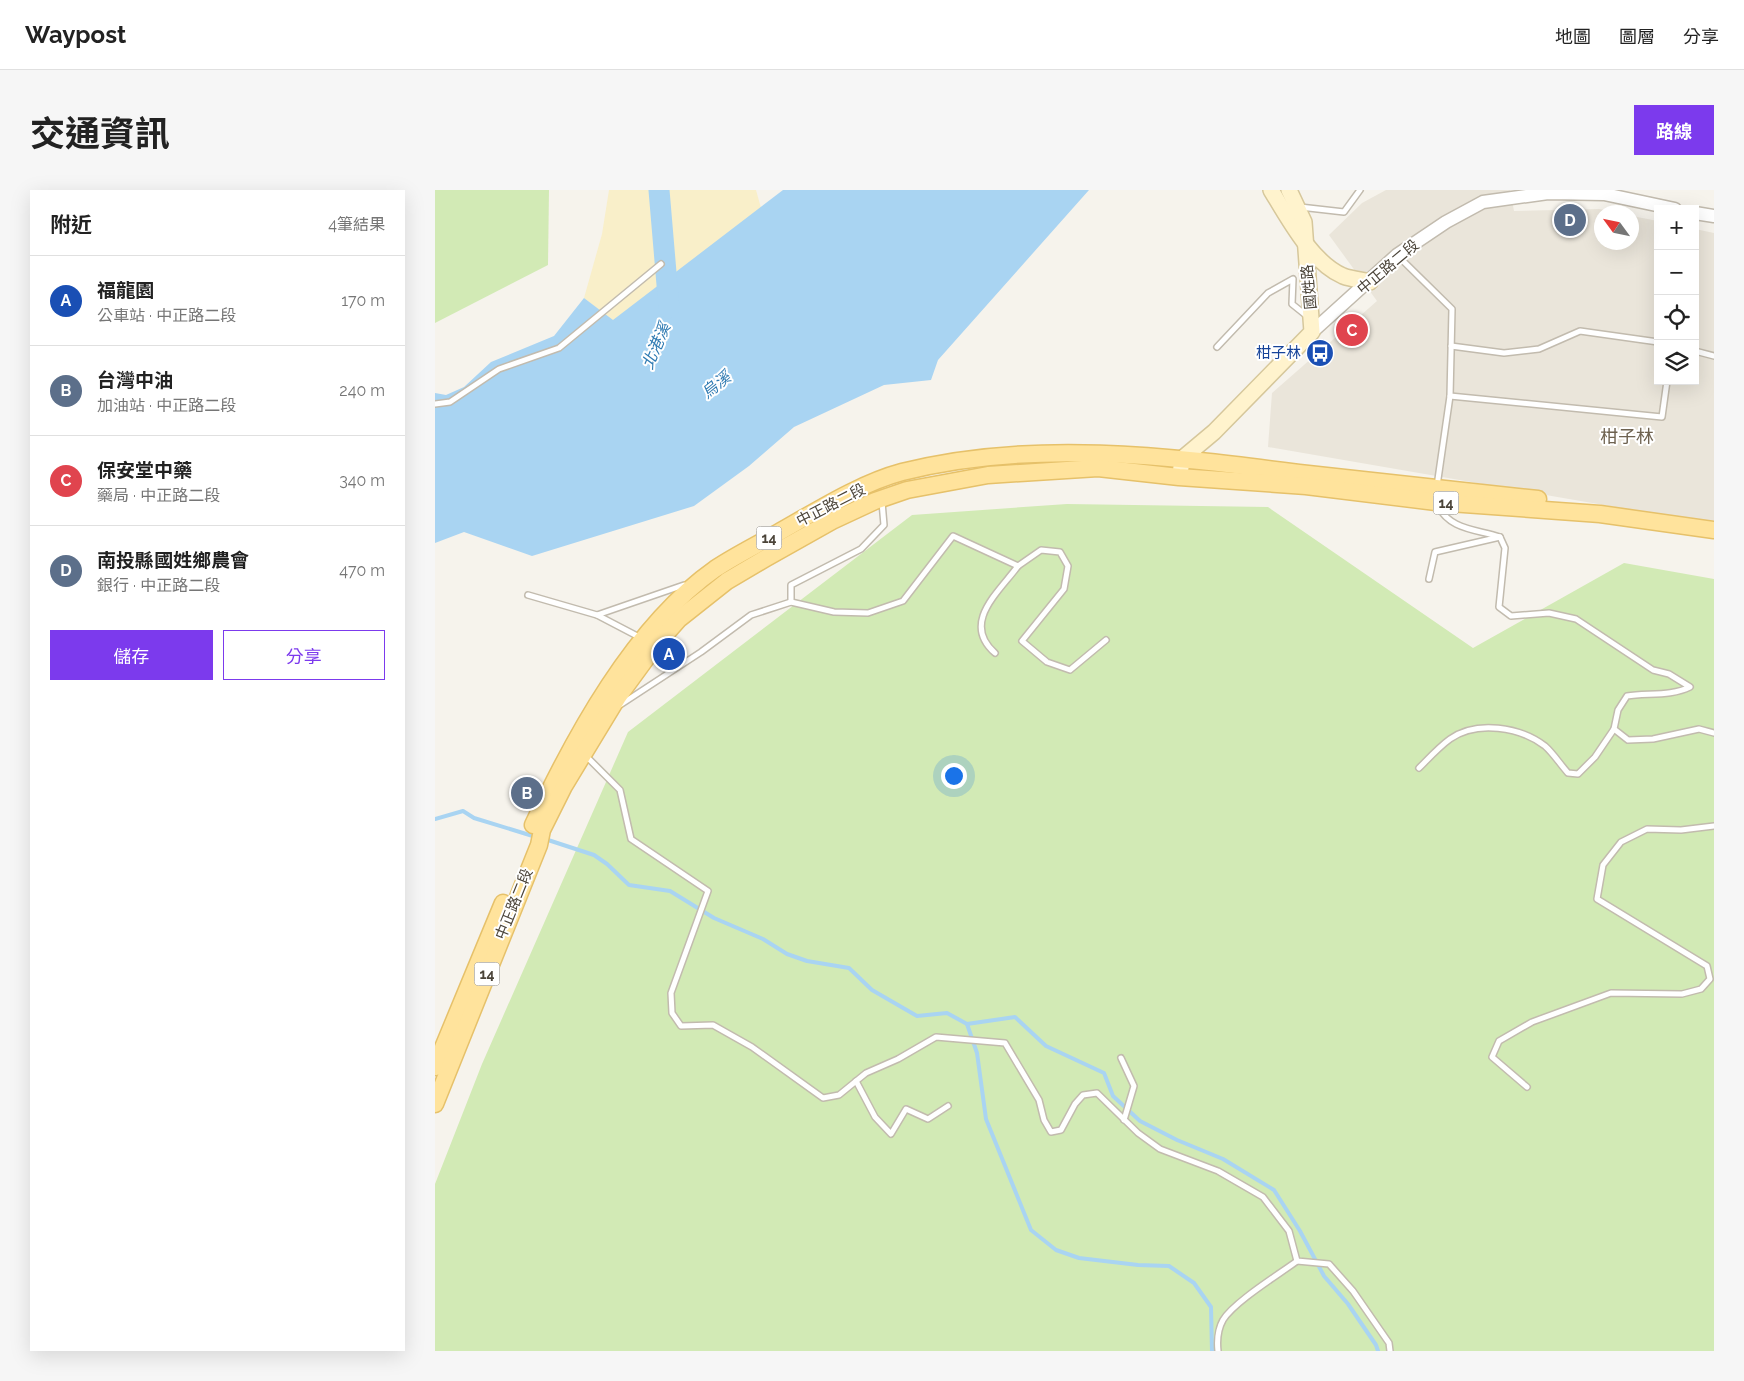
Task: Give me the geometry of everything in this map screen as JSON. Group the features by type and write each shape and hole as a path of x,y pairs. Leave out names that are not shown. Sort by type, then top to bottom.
{"main road":[{"name":"國姓路","path":"1271,190 1305,241 1330,269 1344,276 1370,282"},
{"name":"國姓路","path":"1289,190 1304,222 1312,326"},
{"name":"中正路二段","path":"1183,458 1214,432 1312,326"},
{"name":"中正路二段","path":"435,1104 535,836 555,777 601,698 644,640 686,594 715,569 877,476 976,458 1057,452 1183,458 1436,496 1600,514 1714,530"},
{"path":"1179,477 1183,458"},
{"name":"中正路二段","path":"435,1067 535,836 609,712 656,645 679,619 727,581 832,521 882,498 907,490 988,475 1098,468 1179,477 1436,496 1595,504 1714,519"}],"street":[{"name":"中正路二段","path":"1312,326 1370,282 1397,255 1446,222 1483,202 1548,193 1604,194 1656,205"},
{"path":"1699,214 1714,216"}],"lane":[{"path":"1297,207 1344,212 1360,190"},
{"path":"1397,255 1452,309 1450,396 1436,496 1443,517 1460,527 1500,537"},
{"path":"435,404 450,402 499,369 559,348 661,264"},
{"path":"1217,347 1268,293 1293,279 1292,304 1312,326"},
{"path":"1451,346 1504,353 1539,349 1580,330 1654,341"},
{"path":"1699,352 1714,356"},
{"path":"1450,396 1663,417 1667,385"},
{"path":"597,615 682,586 762,534 877,476"},
{"path":"791,602 791,585 861,549 884,525 882,498"},
{"path":"609,712 701,652 751,615 791,602 834,612 868,613 903,601 953,536 1019,566"},
{"path":"1429,579 1435,552 1500,537"},
{"path":"1419,768 1451,739 1470,729 1491,728 1515,731 1545,746 1567,773 1578,774 1595,756 1614,729 1618,710 1627,696 1649,692 1679,692 1690,686 1669,674 1653,670 1576,619 1549,613 1511,616 1499,607 1505,548 1500,537"},
{"path":"995,653 984,644 979,630 981,615 1019,566 1041,550 1060,552 1068,566 1064,589 1022,641 1047,662 1070,670 1106,640"},
{"path":"528,595 597,615 644,640"},
{"path":"1614,729 1628,740 1653,738 1699,729 1714,733"},
{"path":"584,754 620,790 631,839 708,891 671,993 672,1013 681,1026 713,1025 752,1047 823,1098 839,1094 866,1073 898,1059 936,1037 1005,1043 1039,1100 1044,1120 1051,1132 1061,1130 1075,1104 1083,1094 1097,1093 1160,1149 1218,1171 1263,1198 1289,1231 1297,1261"},
{"path":"1527,1087 1492,1056 1499,1041 1532,1022 1611,993 1682,994 1701,989 1709,979 1707,966 1597,899 1603,865 1621,842 1647,829 1681,830 1714,826"},
{"path":"1121,1058 1134,1086 1124,1118"},
{"path":"856,1081 875,1117 891,1134 905,1109 928,1119 948,1106"},
{"path":"1218,1351 1217,1342 1223,1320 1236,1306 1297,1261 1329,1264 1353,1291 1389,1344 1391,1351"}],"shaded area":[{"path":"1386,190 1510,190 1514,211 1594,209 1594,250 1639,250 1639,217 1654,220 1654,385 1699,385 1699,230 1714,233 1714,524 1268,447 1272,393 1377,301 1329,235 1362,203"}],"green space":[{"path":"435,190 549,190 548,265 435,323"},
{"path":"1067,504 1268,507 1473,648 1624,563 1714,579 1714,1351 435,1351 435,1184 482,1064 628,732 912,515"}],"sand":[{"name":"北港溪","path":"609,190 756,190 761,208 613,321 584,298 602,234"}],"water":[{"name":"烏溪","path":"783,190 1089,190 938,360 931,380 884,385 794,427 749,466 694,506 532,556 464,532 435,543 435,393 446,395 464,387 491,362 554,336 584,298 613,320"}],"waterway":[{"name":"北港溪","path":"659,190 669,308"},
{"path":"435,819 463,811 474,818 536,837"},
{"path":"545,839 594,855 607,864 629,885 670,891 714,918 763,939 787,954 807,961 849,968 872,990 917,1016 947,1013 967,1024 1015,1017 1046,1046 1104,1073 1113,1096 1140,1121 1177,1140 1223,1159 1274,1190 1300,1231 1324,1276 1348,1304 1376,1345 1378,1351"},
{"path":"967,1024 977,1053 986,1119 1031,1230 1056,1250 1079,1258 1138,1265 1169,1266 1194,1283 1211,1307 1212,1351"}],"place":[{"name":"南投縣國姓鄉農會","path":"1570,220"},
{"name":"保安堂中藥","path":"1352,330"},
{"name":"柑子林","path":"1320,353"},
{"name":"福龍園","path":"669,654"},
{"name":"台灣中油","path":"527,793"}],"district":[{"name":"柑子林","path":"1627,436"}]}
